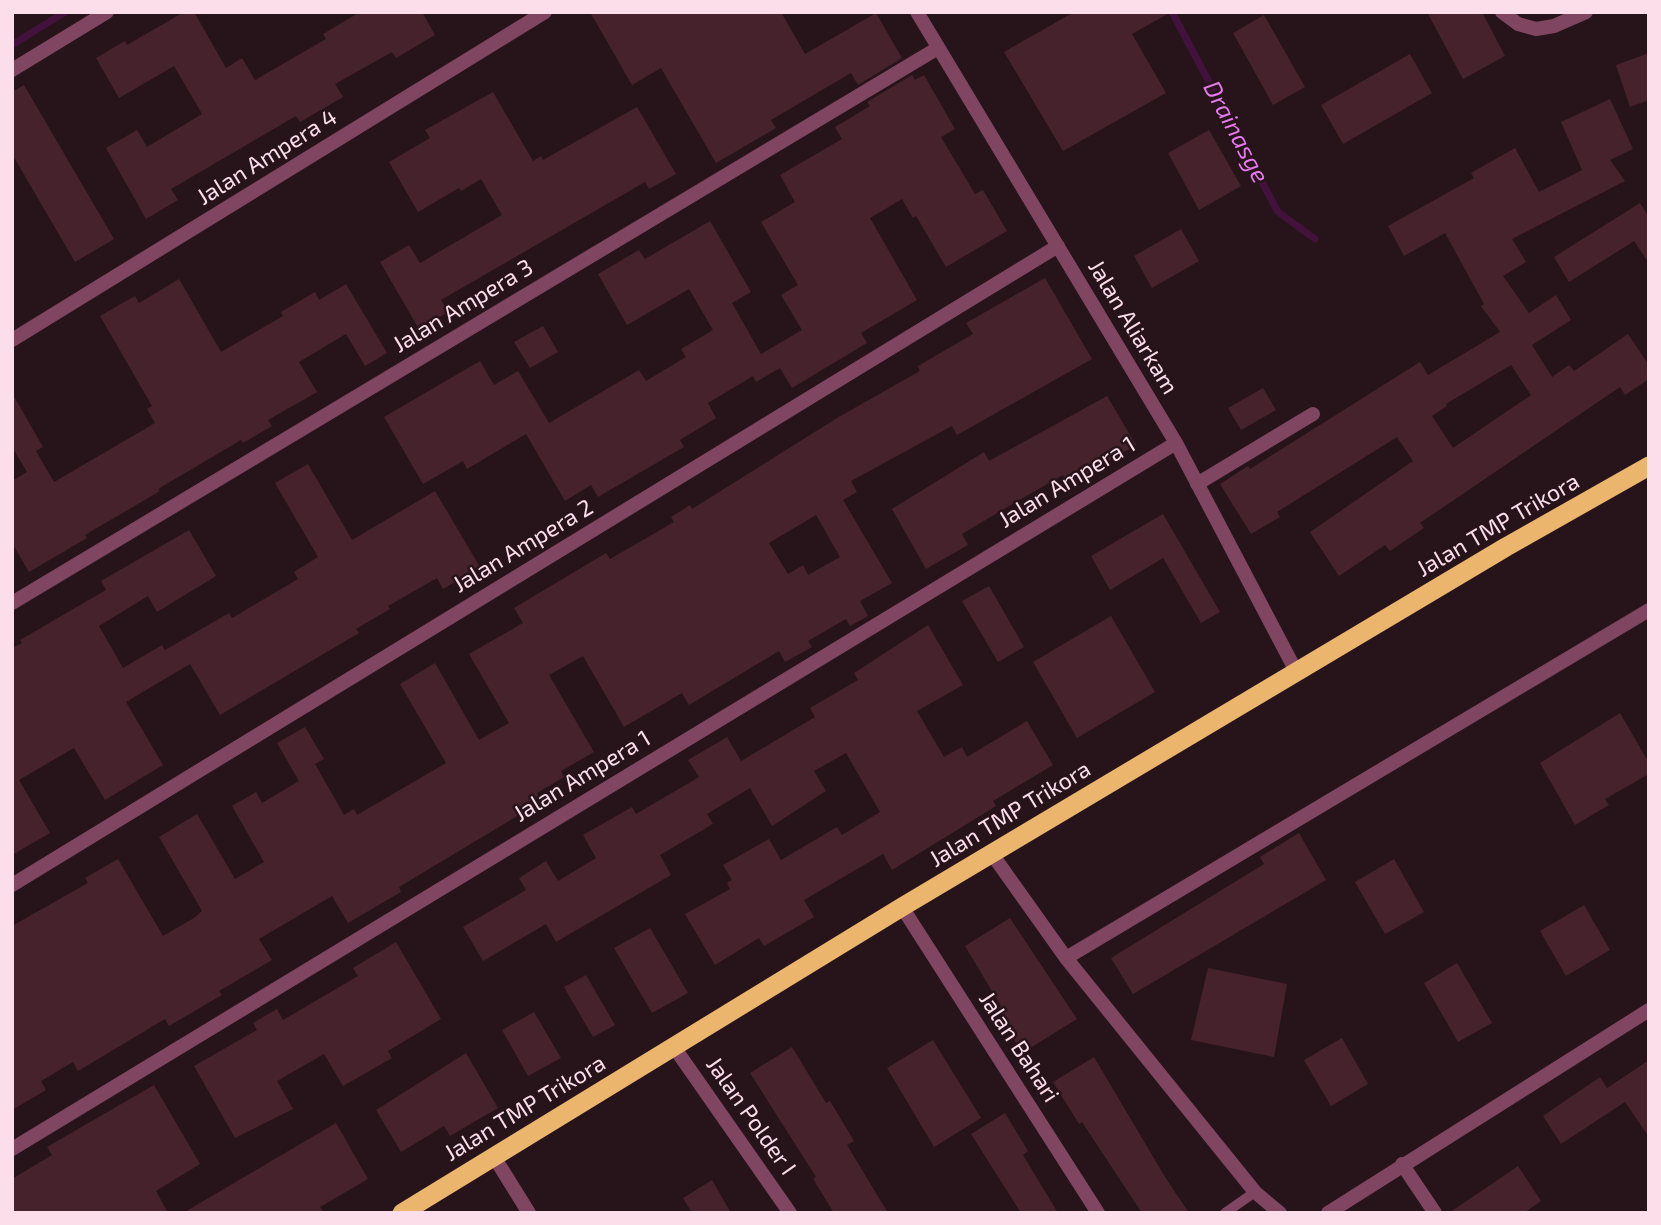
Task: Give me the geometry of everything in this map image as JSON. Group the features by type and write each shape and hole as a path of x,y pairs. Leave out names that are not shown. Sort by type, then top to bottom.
{"highway":[{"name":"Jalan TMP Trikora","path":"401,1213 992,853 1506,547 1649,466"}],"street":[{"path":"12,70 107,12"},
{"name":"Jalan Ampera 4","path":"12,340 545,12"},
{"name":"Jalan Aliarkam","path":"916,12 1176,443 1297,673"},
{"path":"1502,12 1518,24 1536,29 1554,26 1586,12"},
{"name":"Jalan Ampera 3","path":"12,603 938,48"},
{"name":"Jalan Ampera 2","path":"12,885 1058,246"},
{"path":"1197,484 1313,414"},
{"name":"Jalan Ampera 1","path":"12,1149 1176,443"},
{"path":"1066,958 1649,610"},
{"path":"992,853 1066,958 1255,1192 1280,1213"},
{"name":"Jalan Bahari","path":"902,907 1098,1213"},
{"path":"1328,1213 1649,1010"},
{"name":"Jalan Polder I","path":"674,1047 790,1213"},
{"path":"493,1155 529,1213"},
{"path":"1402,1164 1435,1213"}],"lane":[{"path":"1225,1213 1255,1192"}],"building":[{"path":"184,12 194,12 226,68 242,58 255,80 326,39 323,34 360,12 422,12 435,35 396,58 392,52 335,84 343,97 300,122 296,116 171,189 178,200 146,219 106,148 137,130 147,147 202,114 174,66 119,98 96,58 125,41 127,45"},
{"path":"590,12 781,12 805,54 876,13 902,58 858,85 851,73 771,120 776,128 716,163 661,68 632,85"},
{"path":"1074,12 1171,12 1132,34 1166,93 1063,151 1004,52"},
{"path":"1427,12 1482,12 1505,56 1463,79"},
{"path":"1264,15 1305,87 1273,105 1233,33"},
{"path":"1649,53 1649,100 1630,107 1616,65"},
{"path":"1410,54 1432,93 1343,144 1321,105"},
{"path":"912,75 915,80 924,75 955,129 941,137 975,194 983,190 1007,231 946,267 916,216 913,218 902,199 870,218 917,300 861,333 867,343 792,388 780,368 756,382 753,376 708,403 716,418 680,440 684,447 598,497 591,485 565,501 526,434 467,469 463,461 423,484 384,417 480,361 494,385 518,371 549,423 639,370 646,381 686,357 681,349 713,330 689,289 627,325 598,274 639,250 645,259 710,221 751,292 732,303 761,354 802,330 781,295 798,285 761,222 795,202 780,175 842,139 835,127 870,106 867,102"},
{"path":"24,85 114,239 75,262 12,154 12,92"},
{"path":"493,92 533,161 541,156 543,160 637,107 676,174 649,189 645,182 441,300 448,312 419,329 380,262 409,245 420,263 502,215 481,179 461,191 459,188 418,212 389,162 430,138 425,130"},
{"path":"1610,99 1633,149 1610,160 1625,181 1512,239 1526,262 1503,276 1529,313 1556,295 1571,320 1532,345 1552,377 1569,365 1574,371 1628,334 1649,365 1649,379 1625,395 1620,387 1420,523 1424,528 1390,551 1385,545 1339,576 1310,532 1413,461 1397,437 1277,512 1280,517 1251,534 1220,484 1248,466 1250,469 1420,362 1428,375 1500,332 1481,306 1484,304 1445,233 1404,256 1388,226 1474,178 1471,173 1515,148 1539,192 1582,170 1561,122","holes":["1511,365 1531,395 1453,448 1432,416 1447,406 1446,404"]},
{"path":"1209,130 1241,186 1199,210 1168,153"},
{"path":"1640,203 1649,217 1649,263 1634,241 1569,282 1554,257"},
{"path":"1181,229 1199,261 1152,288 1134,256"},
{"path":"1045,278 1092,359 957,435 952,426 851,481 857,492 843,500 892,583 860,601 868,616 850,626 846,619 808,641 812,647 785,662 779,651 689,705 682,693 624,727 583,656 549,675 594,752 561,771 564,777 537,793 544,805 526,815 524,812 399,887 401,892 348,923 332,896 259,939 272,960 219,991 222,995 169,1026 165,1019 78,1071 73,1062 41,1081 46,1090 12,1110 12,926 88,883 85,878 118,859 163,936 194,918 202,911 159,837 197,814 235,879 264,862 232,806 256,792 262,803 299,781 277,743 305,727 324,759 315,764 344,815 354,809 357,815 446,763 400,684 435,663 479,740 509,723 469,654 523,623 514,608 606,553 610,559 674,522 671,517 690,505 692,509 837,418 920,371 918,366 973,334 966,323","holes":["816,515 840,557 808,575 803,565 788,574 769,543"]},
{"path":"179,279 221,352 283,316 281,312 315,292 319,300 346,284 387,353 365,366 346,334 299,362 317,392 268,420 272,426 243,443 241,440 158,489 160,491 29,572 12,543 12,481 27,472 12,447 12,393 43,447 36,451 54,482 155,423 147,409 152,406 100,316 135,296 139,303"},
{"path":"543,326 558,352 530,368 514,342"},
{"path":"1263,388 1276,410 1241,430 1228,408"},
{"path":"1107,396 1136,445 1068,485 1063,475 1014,503 962,534 968,545 926,569 892,509 984,452 989,461"},
{"path":"308,464 352,540 435,491 480,567 443,589 437,578 388,606 390,609 356,629 359,633 220,715 190,664 126,702 163,765 105,800 74,748 19,780 50,833 12,855 12,648 22,643 20,640 106,590 101,581 189,530 216,576 157,612 148,596 99,626 123,668 162,645 165,650 229,613 232,618 298,579 294,572 318,557 275,483"},
{"path":"1163,514 1220,612 1201,623 1163,558 1110,590 1091,556"},
{"path":"989,586 1024,647 998,662 962,601"},
{"path":"1111,616 1155,692 1077,738 1033,662"},
{"path":"928,625 963,685 917,711 944,757 962,747 967,757 1027,721 1053,765 993,801 996,806 892,870 883,854 804,900 814,917 764,946 759,938 715,965 685,914 730,889 727,883 732,880 723,865 769,839 781,860 837,827 842,835 880,812 846,753 814,771 826,791 772,826 750,788 707,814 713,824 660,855 671,875 556,942 546,924 483,961 463,927 526,890 519,878 546,861 558,881 596,858 583,835 632,807 636,814 699,777 688,760 727,737 741,761 815,717 810,708 858,680 854,673"},
{"path":"1620,713 1649,763 1649,774 1605,799 1609,805 1575,825 1540,763"},
{"path":"1299,833 1326,880 1133,994 1111,958 1264,864 1260,857"},
{"path":"1394,859 1424,912 1385,934 1355,882"},
{"path":"1584,905 1610,950 1566,976 1540,931"},
{"path":"1010,918 1077,1019 1022,1053 996,1009 1001,1006 965,946"},
{"path":"650,928 688,993 652,1013 614,948"},
{"path":"396,942 441,1019 388,1051 392,1058 343,1086 324,1054 277,1081 293,1109 235,1138 194,1066 257,1030 253,1023 277,1009 283,1020 358,976 353,968"},
{"path":"1457,963 1492,1023 1458,1042 1424,983"},
{"path":"1208,968 1287,984 1274,1057 1191,1040"},
{"path":"586,975 615,1025 593,1037 564,987"},
{"path":"534,1012 561,1058 528,1076 502,1030"},
{"path":"1342,1038 1368,1084 1331,1106 1304,1060"},
{"path":"933,1040 981,1118 934,1147 887,1068"},
{"path":"792,1047 826,1103 830,1101 854,1141 847,1145 888,1213 834,1213 813,1179 816,1177 750,1073"},
{"path":"466,1053 498,1108 450,1136 444,1126 401,1152 376,1110"},
{"path":"1094,1057 1189,1213 1142,1213 1053,1082"},
{"path":"1649,1060 1649,1137 1625,1102 1561,1144 1543,1116 1600,1077 1607,1088"},
{"path":"154,1085 200,1164 156,1191 168,1213 12,1213 12,1179 52,1155 47,1147"},
{"path":"1005,1113 1028,1151 1023,1155 1058,1213 1021,1213 971,1134"},
{"path":"336,1123 368,1179 320,1207 324,1213 183,1213"},
{"path":"1518,1166 1541,1201 1524,1213 1449,1213"},
{"path":"712,1180 731,1213 692,1213 683,1198"}],"waterway":[{"name":"Drainasge","path":"12,45 65,12"},
{"name":"Drainasge","path":"1172,12 1278,212 1315,239"}]}
